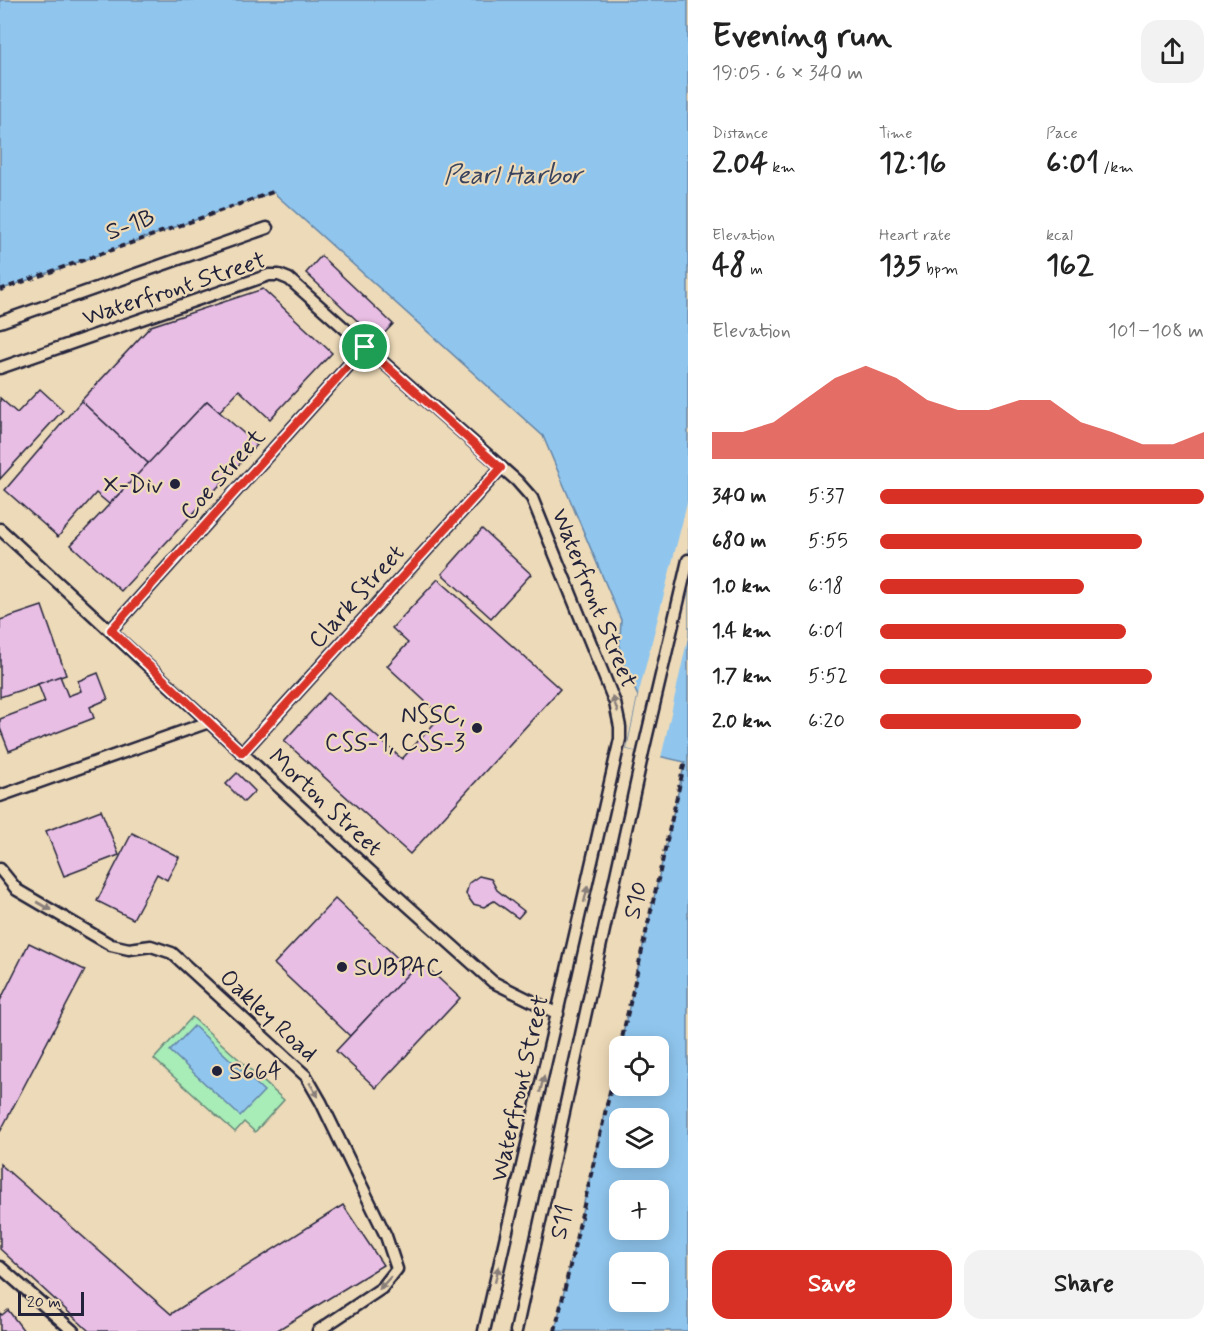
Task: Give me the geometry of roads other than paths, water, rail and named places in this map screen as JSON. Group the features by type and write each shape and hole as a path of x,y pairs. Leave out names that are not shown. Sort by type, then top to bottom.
{"lane":[{"path":"0,322 267,228"},
{"name":"Waterfront Street","path":"0,368 273,274 289,279 517,481 532,498 615,703 621,727 619,751 484,1331"},
{"name":"Coe Street","path":"111,630 365,347"},
{"name":"Clark Street","path":"242,753 501,468"},
{"name":"Morton Street","path":"0,529 493,982 558,1014"},
{"path":"516,1331 645,741 688,560"},
{"path":"0,796 209,722"},
{"name":"Oakley Road","path":"0,869 17,890 111,945 129,949 151,946 172,953 306,1076 386,1236 397,1269 382,1288 318,1331"},
{"path":"0,1267 73,1331"}],"water":[{"name":"Pearl Harbor","path":"0,0 688,0 688,1331 555,1331 609,1092 609,1096 669,1096 669,1036 623,1036 685,762 627,749 638,696 619,657 621,620 543,436 273,192 0,290"},
{"name":"S664","path":"194,1026 264,1091 240,1116 170,1051"}],"place":[{"name":"X-Div","path":"175,484"},
{"name":"NSSC, CSS-1, CSS-3","path":"477,728"},
{"name":"SUBPAC","path":"342,967"},
{"name":"S664","path":"217,1071"}]}
